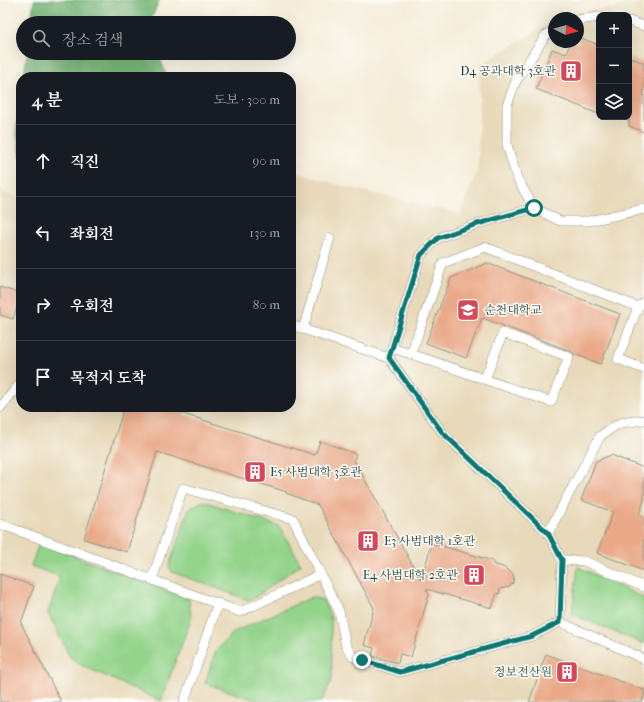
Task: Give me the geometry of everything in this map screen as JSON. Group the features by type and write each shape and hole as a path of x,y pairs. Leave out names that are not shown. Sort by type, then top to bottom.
{"lane":[{"path":"584,19 596,18"},
{"path":"632,22 644,26"},
{"path":"548,34 545,36 516,81 508,105 507,145 518,178 534,208 560,220 567,221 589,221 644,209"},
{"path":"389,358 421,255 438,238 474,225 534,208"},
{"path":"303,329 330,238"},
{"path":"411,354 443,263 485,247 641,305 618,359 644,369"},
{"path":"296,327 389,358 442,432 548,533 562,560 560,622"},
{"path":"392,348 411,354 485,380 551,402 569,357 503,333 485,380"},
{"path":"0,408 16,388"},
{"path":"548,533 600,436 620,423 644,420"},
{"path":"152,579 183,488 293,518 339,611 346,646 353,657 400,672 532,636 560,622"},
{"path":"0,524 240,612 321,574"},
{"path":"562,560 584,561 644,587"},
{"path":"184,702 218,603"},
{"path":"560,622 644,659"}],"shaded area":[{"name":"순천대학교","path":"644,3 644,702 0,702 0,190 16,198 16,412 296,412 296,172 347,187 460,214 478,169 480,65 548,24 548,48 584,48 584,12 578,12"}],"green space":[{"path":"34,0 159,0 153,16 32,16"},
{"path":"26,60 161,60 165,72 25,72"},
{"path":"203,501 279,526 301,564 253,599 248,600 172,572 169,566 189,509"},
{"path":"39,543 189,599 191,619 161,701 81,665 70,657 48,613 60,577 31,566"},
{"path":"578,567 644,598 644,644 572,614"},
{"path":"312,597 323,600 331,619 332,679 322,702 261,702 205,683 216,651 234,632"}],"building":[{"name":"D4 공과대학 3호관","path":"584,39 596,44 596,113 536,89 552,49 566,54 568,48 584,48"},
{"path":"632,58 644,63 644,132 629,126 629,120 632,120"},
{"path":"487,263 620,314 601,364 574,354 571,351 482,318 466,358 426,343 451,278"},
{"path":"0,287 16,292 16,310 13,319 0,315"},
{"path":"122,412 177,412 315,455 320,441 356,454 354,460 421,580 432,543 493,561 493,564 503,567 512,573 514,577 513,583 509,587 500,589 499,594 497,593 492,608 426,589 429,594 411,657 400,654 398,663 372,656 374,648 364,645 374,608 318,505 286,493 287,492 157,452 127,552 84,539"},
{"path":"611,455 644,468 644,500 639,515 644,517 644,571 597,553 613,512 581,500 596,461"},
{"path":"0,574 34,586 21,623 61,702 0,702"},
{"name":"정보전산원","path":"546,654 644,690 642,702 529,702"}],"place":[{"name":"D4 공과대학 3호관","path":"571,71"},
{"name":"순천대학교","path":"468,310"},
{"name":"E5 사범대학 3호관","path":"255,472"},
{"name":"E3 사범대학 1호관","path":"368,541"},
{"name":"E4 사범대학 2호관","path":"474,575"},
{"name":"정보전산원","path":"567,672"}],"route":[{"path":"362,660 400,672 532,636 560,622 562,560 548,533 442,432 389,358 421,255 438,238 474,225 534,208"}]}
